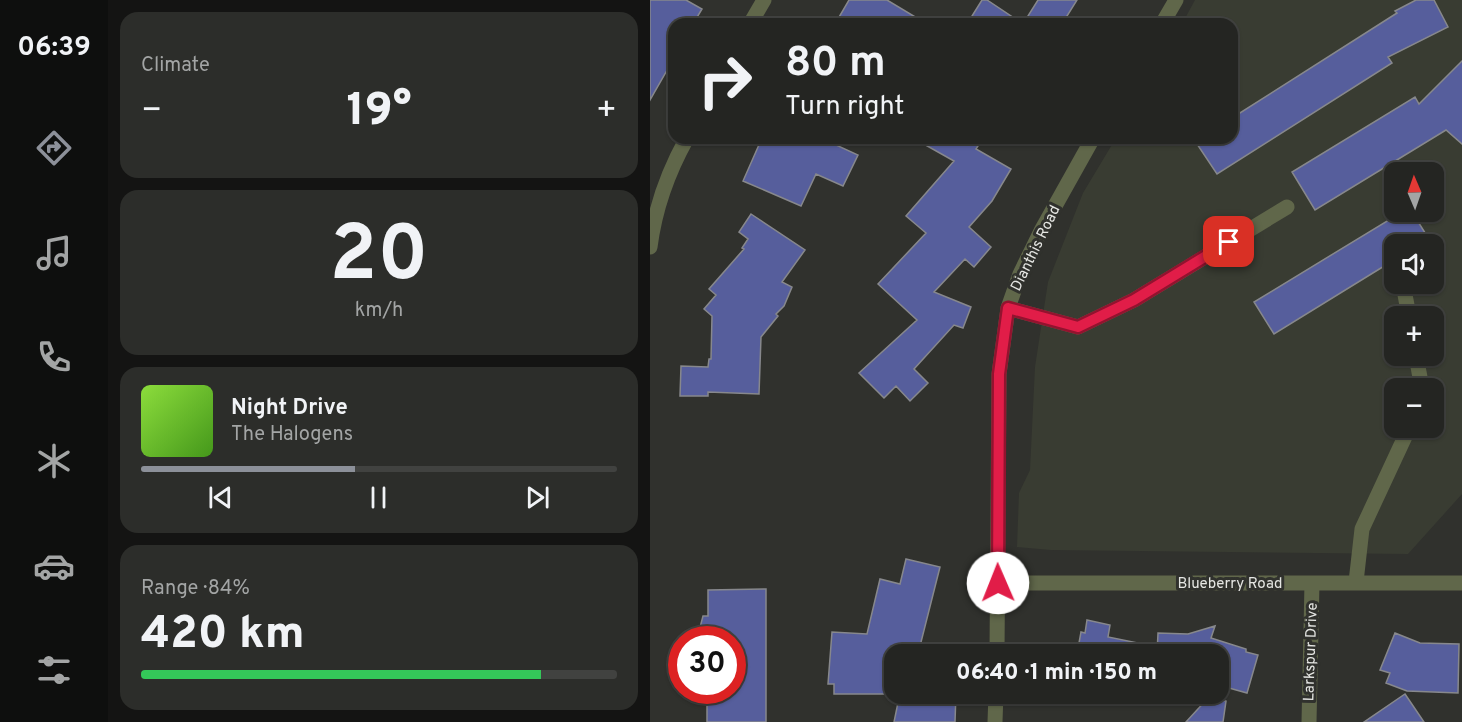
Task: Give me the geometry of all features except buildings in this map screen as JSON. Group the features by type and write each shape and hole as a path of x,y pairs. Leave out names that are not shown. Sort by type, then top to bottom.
{"street":[{"path":"754,18 764,0"},
{"path":"1166,18 1176,0"},
{"path":"650,247 652,217 684,144"},
{"name":"Dianthis Road","path":"997,644 999,374 1008,308 1020,274 1041,231 1090,144"},
{"path":"1008,308 1078,327 1134,300 1286,207"},
{"path":"1356,582 1362,529 1404,438"},
{"name":"Blueberry Road","path":"998,583 1463,583"},
{"name":"Larkspur Drive","path":"1308,722 1312,583"},
{"path":"995,722 996,704"}],"shaded area":[{"path":"1195,0 1462,0 1462,494 1408,554 1051,550 1017,547 1019,493 1030,470 1035,367 1048,282 1083,193 1112,144 1238,144 1238,18 1185,18"}],"route":[{"path":"998,583 999,374 1008,308 1078,327 1134,300 1229,242"}]}
